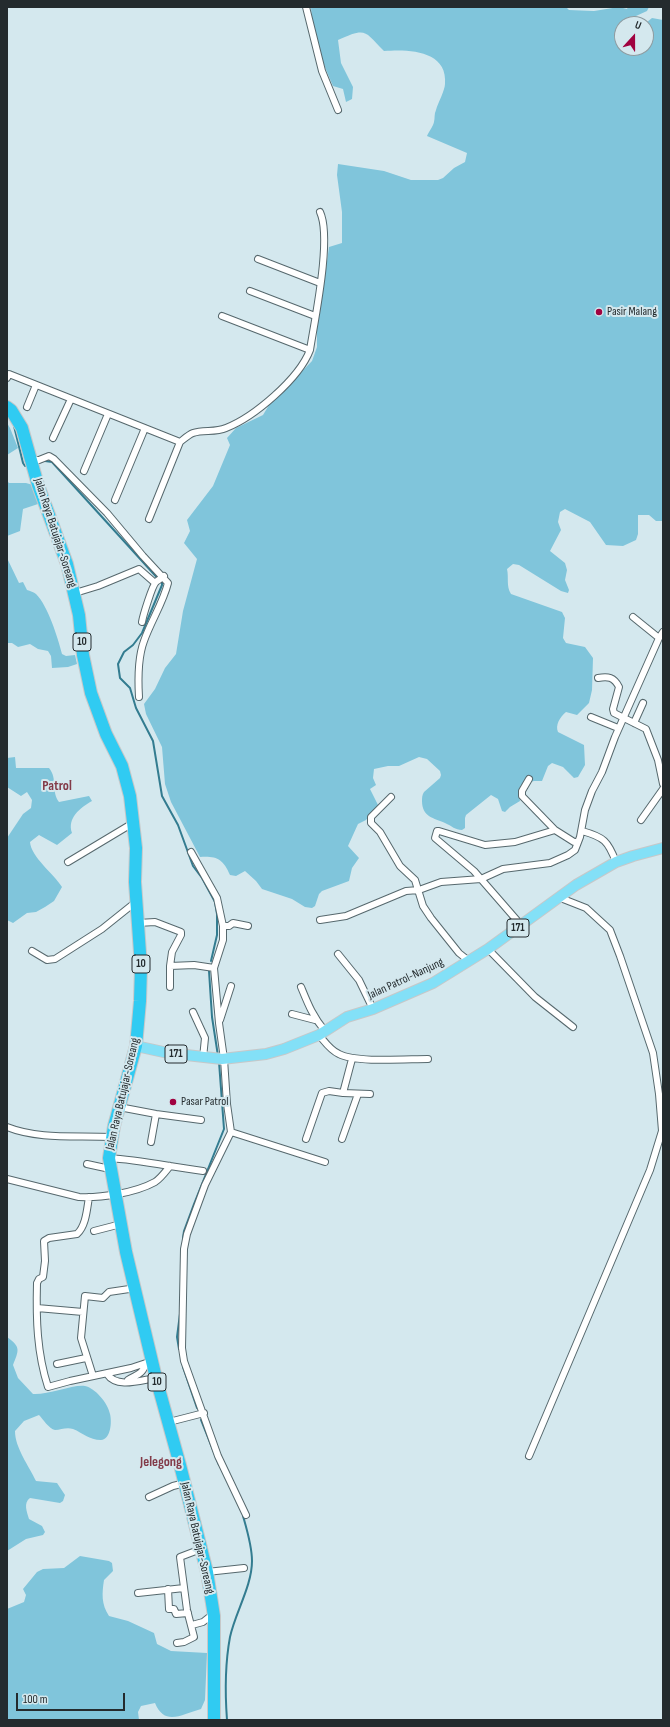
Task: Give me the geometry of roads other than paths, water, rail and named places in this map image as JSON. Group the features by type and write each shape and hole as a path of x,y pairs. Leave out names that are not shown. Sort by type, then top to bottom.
{"highway":[{"name":"Jalan Raya Batujajar-Soreang","path":"7,407 11,410 22,428 38,486 67,564 75,593 83,655 91,693 106,734 119,758 130,796 136,848 137,902 141,966 136,1046 112,1137 110,1163 114,1194 126,1252 136,1288 149,1362 156,1378 169,1422 207,1572 214,1614 214,1720"}],"main road":[{"name":"Jalan Patrol-Nanjung","path":"136,1046 168,1053 220,1059 266,1054 322,1033 347,1017 373,1009 433,983 488,949 558,897 616,862 663,848"}],"street":[{"path":"306,7 322,71 338,110"},
{"path":"148,518 180,442 192,433 214,432 243,420 287,384 306,361 310,350 324,254 324,223 320,212"},
{"path":"258,259 320,283"},
{"path":"250,291 315,316"},
{"path":"222,316 310,350"},
{"path":"7,378 9,374 180,442"},
{"path":"27,407 36,385"},
{"path":"53,438 72,399"},
{"path":"84,471 108,414"},
{"path":"115,500 145,428"},
{"path":"31,460 39,460 50,456 54,459 107,513 143,556 159,580"},
{"path":"75,593 98,586 139,569 159,580 168,583 143,642 138,674 139,697"},
{"path":"142,622 145,608 159,580"},
{"path":"633,617 659,638"},
{"path":"320,920 346,916 406,891 419,890 441,882 480,878 503,869 550,863 562,859 575,850 582,831 585,810 618,728 663,632"},
{"path":"598,678 604,676 610,677 619,687 613,712 623,719 646,729 658,760 663,784"},
{"path":"634,723 643,703"},
{"path":"591,717 618,728"},
{"path":"529,779 522,791 522,796 555,830 574,842 578,842"},
{"path":"641,820 663,789"},
{"path":"391,796 371,817 371,823 380,832 400,866 412,875 419,890 423,906 430,918 459,953 469,961"},
{"path":"68,862 133,823"},
{"path":"521,925 474,871 435,838 437,831 485,846 515,842 555,830"},
{"path":"582,831 598,836 606,841 616,862"},
{"path":"192,852 217,898 223,926 224,940 214,968 219,1023 220,1059 231,1132 205,1185 189,1228 184,1249 182,1348 184,1361 204,1413 218,1456 246,1515"},
{"path":"529,1456 650,1170 662,1131 659,1094 652,1053 610,930 586,908 558,897"},
{"path":"32,951 47,960 55,959 102,929 137,902"},
{"path":"138,923 156,922 181,932 181,935 172,952 170,986"},
{"path":"223,926 229,926 233,923 248,926"},
{"path":"488,949 535,996 573,1027"},
{"path":"338,954 359,980 373,1009"},
{"path":"170,966 194,965 214,968"},
{"path":"219,1023 231,986"},
{"path":"301,987 307,1006 328,1047 338,1054 352,1059 428,1059"},
{"path":"193,1012 205,1038 203,1058"},
{"path":"292,1014 315,1020"},
{"path":"342,1093 352,1059"},
{"path":"306,1139 322,1093 329,1091 370,1094"},
{"path":"342,1139 358,1094"},
{"path":"119,1107 201,1120"},
{"path":"151,1142 156,1114"},
{"path":"7,1127 21,1133 46,1136 86,1135 112,1137"},
{"path":"231,1132 325,1162"},
{"path":"87,1164 143,1161 203,1171"},
{"path":"7,1179 79,1197 89,1197 127,1193 155,1182 170,1166"},
{"path":"89,1197 86,1214 80,1231 77,1234 44,1240 45,1270 43,1277 37,1281 37,1331 42,1368 48,1388 70,1381 107,1374 149,1362"},
{"path":"94,1231 121,1224"},
{"path":"93,1376 86,1358 81,1338 86,1295 103,1298 109,1292 136,1288"},
{"path":"37,1308 83,1312"},
{"path":"57,1364 86,1358"},
{"path":"128,1382 129,1379 139,1375 149,1362"},
{"path":"107,1374 110,1379 118,1382 156,1378"},
{"path":"169,1422 204,1413"},
{"path":"149,1497 173,1486 185,1483"},
{"path":"177,1643 193,1638 180,1557 201,1550"},
{"path":"207,1572 244,1568"},
{"path":"138,1593 184,1588"},
{"path":"168,1589 169,1609 174,1609 176,1614 188,1613"},
{"path":"192,1625 203,1622 214,1614"}],"waterway":[{"path":"14,426 23,463 25,466 28,465"},
{"path":"45,461 52,462 162,583 142,633 133,645 124,652 118,664 120,678 130,688 136,708 153,741 162,796 178,825 193,866 202,878 215,902 217,914 217,935 211,961"},
{"path":"209,971 212,1017 218,1056"},
{"path":"183,1238 184,1231 194,1204 224,1129 219,1062"},
{"path":"179,1349 177,1337 180,1314"},
{"path":"183,1367 197,1408"},
{"path":"201,1420 219,1465"},
{"path":"227,1720 226,1678 230,1637 249,1580 252,1561 249,1538 243,1516"}],"place":[{"name":"Pasir Malang","path":"599,312"},
{"name":"Pasar Patrol","path":"173,1102"}],"district":[{"name":"Patrol","path":"57,786"},
{"name":"Jelegong","path":"161,1462"}]}
